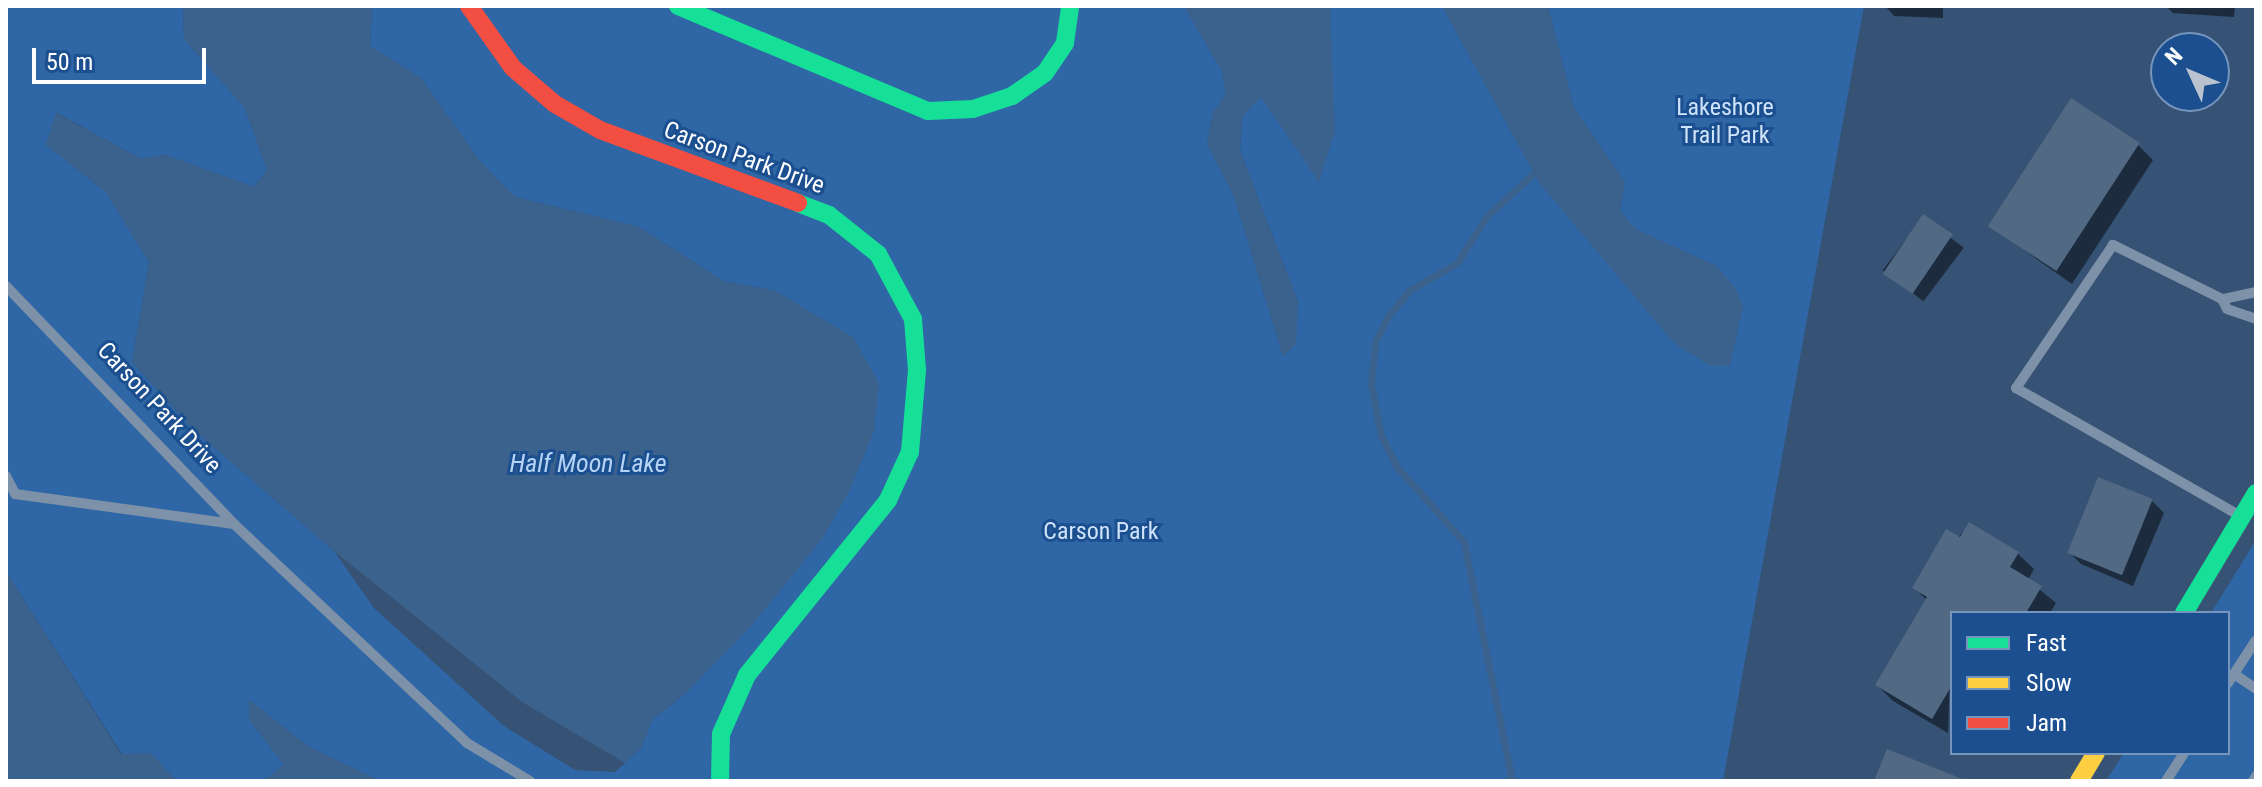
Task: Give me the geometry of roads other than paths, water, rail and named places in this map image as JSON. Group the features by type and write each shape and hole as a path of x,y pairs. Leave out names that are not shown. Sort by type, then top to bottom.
{"street":[{"name":"Carson Park Drive","path":"469,6 513,68 555,104 589,124 829,215 878,254 913,319 917,370 910,452 888,500 747,675 721,734 720,781"},
{"path":"678,6 928,111 973,109 1012,96 1045,73 1065,43 1070,6"},
{"path":"2185,611 2256,493"},
{"path":"2079,781 2095,755"}],"lane":[{"path":"2243,518 2016,388 2113,245 2222,299 2227,309 2256,319"},
{"name":"Carson Park Drive","path":"6,286 234,524 467,743 530,781"},
{"path":"2222,299 2256,292"},
{"path":"6,476 15,494 234,524"},
{"path":"2256,640 2231,679 2256,689"},
{"path":"2166,781 2183,755"}],"water":[{"name":"Half Moon Lake","path":"183,6 372,6 370,46 421,78 479,160 515,197 639,227 723,281 776,291 853,337 879,383 874,431 850,490 822,539 753,624 687,692 653,719 641,748 625,763 522,702 334,551 192,428 132,362 149,262 106,192 46,145 56,113 141,159 166,155 254,187 267,170 245,108 184,39"},
{"path":"1184,6 1330,6 1335,131 1319,182 1261,97 1242,117 1240,151 1298,302 1296,344 1283,356 1234,196 1207,144 1213,113 1226,93 1222,71"},
{"path":"1442,6 1548,6 1574,108 1625,182 1620,210 1635,229 1716,266 1735,287 1743,306 1730,366 1710,366 1674,343 1540,184"},
{"path":"6,572 121,754 151,753 177,781 6,781"},
{"path":"249,700 309,747 380,781 264,781 284,765 249,719"}],"waterway":[{"path":"1512,781 1464,542 1397,467 1381,436 1371,384 1375,342 1388,316 1410,290 1457,263 1486,217 1534,173"}],"park label":[{"name":"Lakeshore Trail Park","path":"1725,122"},
{"name":"Carson Park","path":"1101,532"}]}
